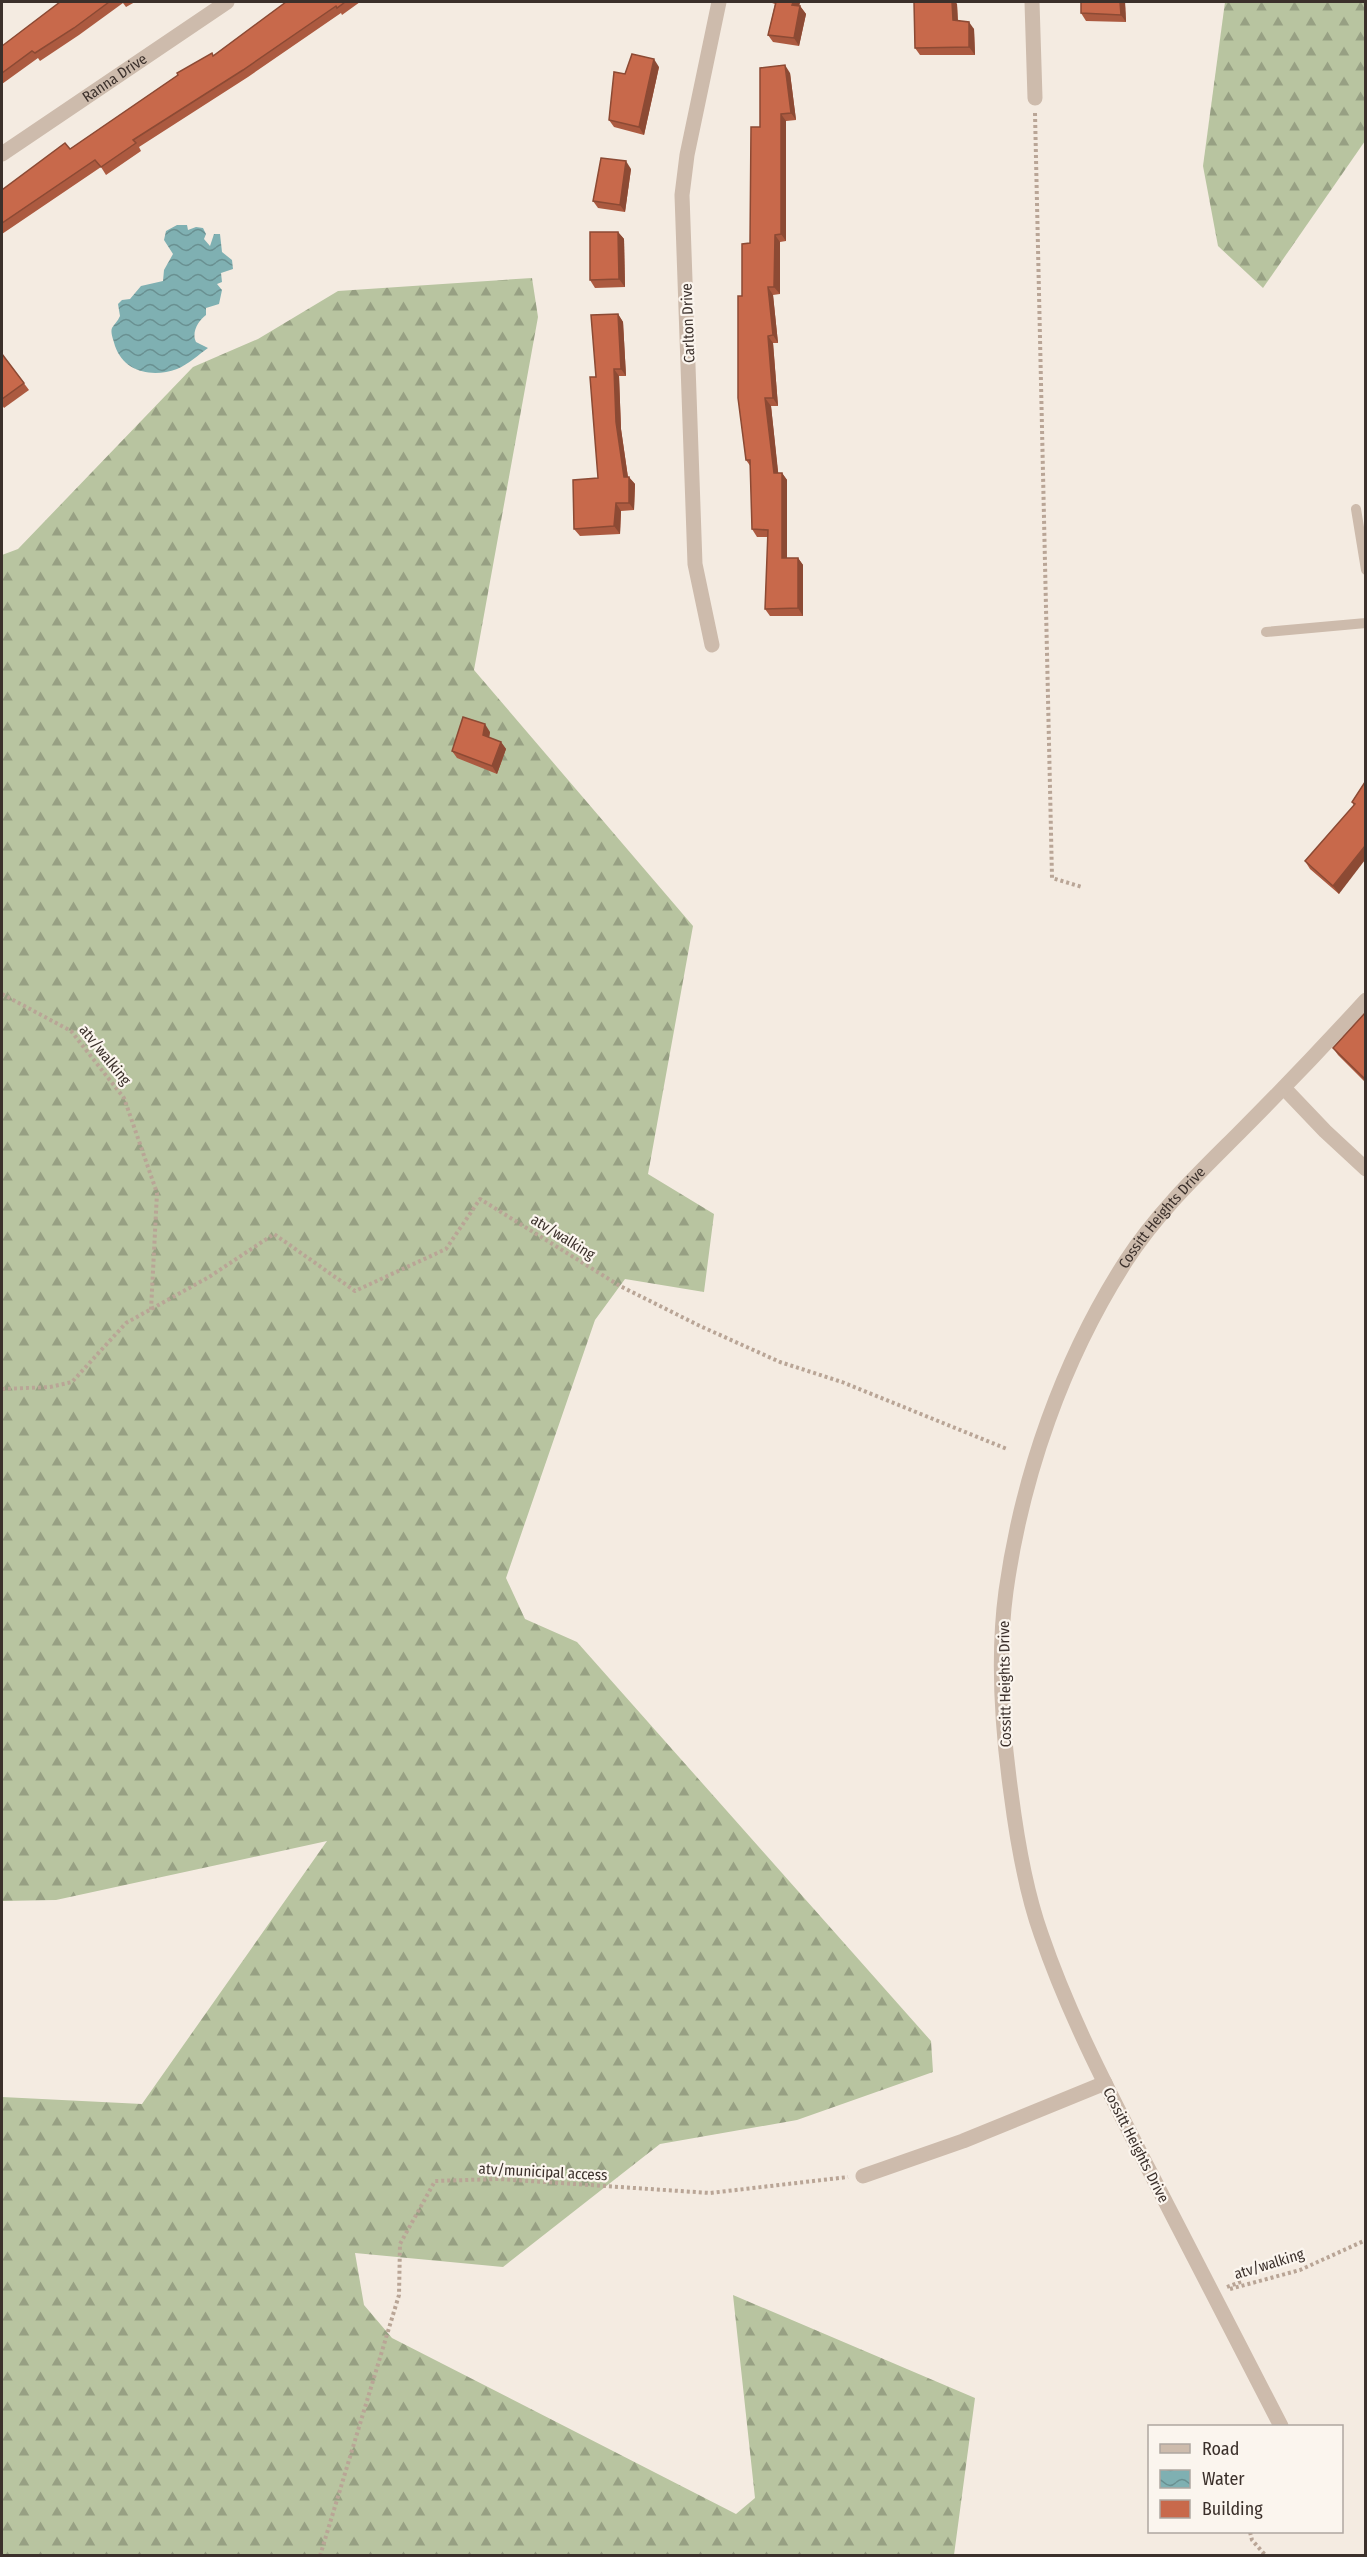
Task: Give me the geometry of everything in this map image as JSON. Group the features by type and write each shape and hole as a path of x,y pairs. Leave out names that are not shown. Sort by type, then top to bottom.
{"street":[{"name":"Ranna Drive","path":"2,153 227,2"},
{"name":"Carlton Drive","path":"712,645 695,564 682,195 689,143 719,2"},
{"path":"1032,2 1035,98"},
{"name":"Cossitt Heights Drive","path":"1280,2425 1105,2083 1056,1979 1041,1935 1024,1873 1006,1762 1003,1658 1005,1595 1014,1539 1027,1484 1070,1368 1095,1314 1127,1260 1163,1210 1284,1088 1365,1000"},
{"path":"1284,1088 1365,1169"},
{"path":"863,2176 953,2145 1105,2083"}],"lane":[{"path":"1356,509 1365,570"},
{"path":"1266,632 1365,622"}],"path":[{"path":"1035,98 1052,878 1082,887"},
{"name":"atv/walking","path":"2,994 71,1030 124,1098 157,1193 151,1310"},
{"name":"atv/walking","path":"2,1389 50,1387 72,1382 126,1323 209,1277 274,1234 355,1291 446,1249 480,1199 620,1286 700,1326 780,1362 842,1382 1007,1449"},
{"name":"atv/municipal access","path":"320,2556 399,2295 400,2244 435,2181 499,2179 710,2193 863,2176"},
{"name":"atv/walking","path":"1211,2294 1300,2270 1365,2240"},
{"name":"atv/walking","path":"1211,2294 1243,2281"},
{"path":"1250,2533 1252,2540 1266,2556"}],"green space":[{"path":"1225,2 1365,2 1365,141 1263,288 1218,246 1203,166"},
{"path":"532,278 538,317 474,670 693,926 648,1174 714,1214 704,1292 625,1279 595,1320 506,1578 525,1619 577,1642 931,2041 933,2072 797,2120 660,2144 503,2267 355,2253 364,2305 392,2338 736,2514 755,2498 733,2295 975,2398 954,2555 2,2555 2,2097 142,2104 327,1841 56,1900 2,1901 2,555 18,549 193,367 258,339 338,291"}],"water":[{"path":"177,225 187,225 188,230 196,227 203,228 206,234 204,239 210,246 214,234 220,234 222,252 232,260 233,269 221,273 222,282 217,284 222,290 219,304 206,308 206,315 195,330 196,342 208,348 177,369 149,373 140,371 125,362 115,346 112,330 120,316 118,304 122,300 130,299 141,286 163,281 164,270 173,254 164,240 166,231"}],"building":[{"path":"60,2 109,2 74,28 35,53 32,51 2,73 2,46"},
{"path":"286,2 345,2 133,140 136,143 101,167 95,160 2,223 2,190 65,143 70,149 178,75 177,73 212,53 213,56"},
{"path":"776,2 793,2 792,5 800,6 794,38 768,35"},
{"path":"914,2 952,2 953,20 969,22 969,47 915,48"},
{"path":"1081,2 1120,2 1121,15 1081,13"},
{"path":"632,54 654,59 639,127 609,120 614,72 625,74"},
{"path":"785,65 791,113 781,114 781,234 775,235 774,287 768,287 773,335 768,336 773,398 765,398 774,473 782,473 782,558 798,558 798,608 765,609 768,530 752,529 750,460 746,460 738,398 738,296 742,296 742,244 750,243 751,127 760,127 760,68"},
{"path":"601,158 626,161 620,205 593,201"},
{"path":"590,232 618,232 619,279 590,280"},
{"path":"618,314 621,369 614,369 616,422 624,477 629,477 629,503 616,503 614,526 574,529 573,480 598,478 590,377 596,377 591,315"},
{"path":"2,354 24,383 2,399"},
{"path":"463,717 485,724 483,735 501,742 492,766 452,751"},
{"path":"1365,782 1365,846 1333,886 1305,861 1355,804 1352,802"},
{"path":"1365,1013 1365,1079 1333,1048"}]}
